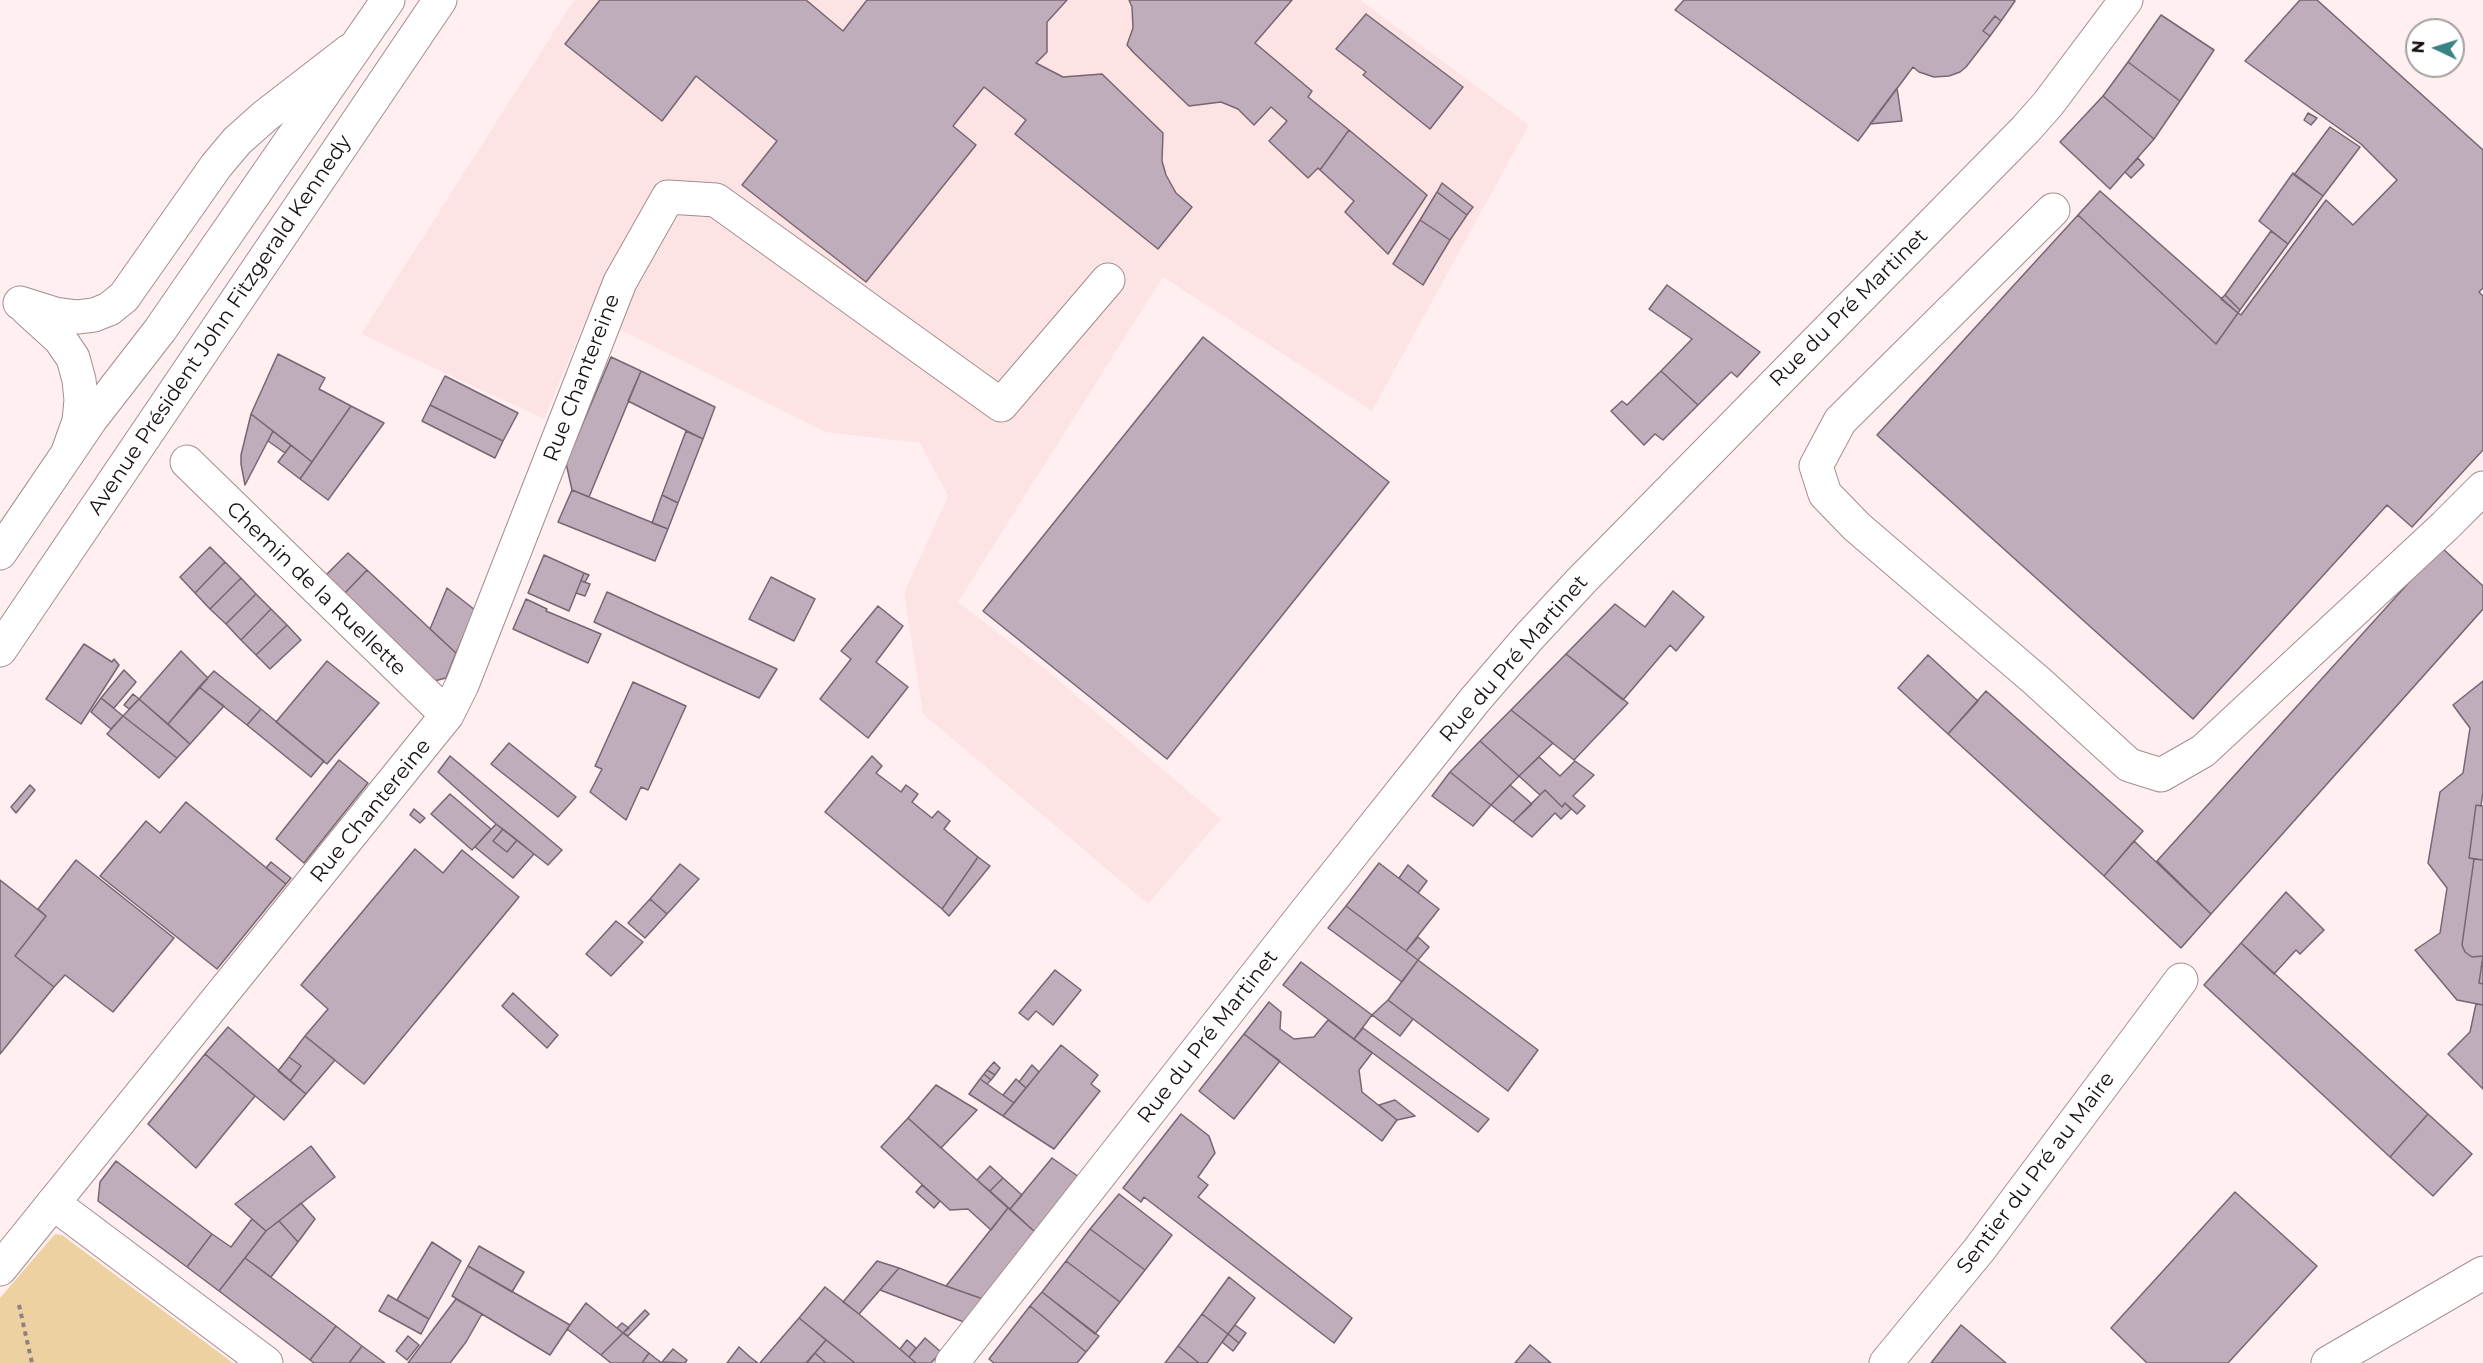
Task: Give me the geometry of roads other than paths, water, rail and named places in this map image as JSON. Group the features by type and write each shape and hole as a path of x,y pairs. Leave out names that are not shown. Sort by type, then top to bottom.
{"street":[{"name":"Avenue Président John Fitzgerald Kennedy","path":"0,553 69,451 160,330 388,0"},
{"name":"Avenue Président John Fitzgerald Kennedy","path":"0,650 440,0"},
{"name":"Rue du Pré Martinet","path":"952,1363 1305,913 1474,701 1529,637 1581,581 2025,130 2060,88 2126,0"},
{"path":"10,297 55,314 77,317 94,315 117,303 124,297 216,166 237,141 265,116 358,44"},
{"name":"Rue Chantereine","path":"0,1269 447,715 462,685 620,282 668,197 716,200 1001,405 1108,280"},
{"path":"2053,210 1840,421 1816,466 1825,495 1857,527 2037,681 2129,765 2161,775 2203,751 2483,488"},
{"path":"10,297 60,339 73,358 81,400 79,421 69,451"},
{"name":"Chemin de la Ruellette","path":"187,462 447,715"},
{"name":"Sentier du Pré au Maire","path":"1886,1363 1979,1250 2181,980"},
{"path":"53,1203 266,1363"},
{"path":"2328,1363 2483,1273"},
{"path":"2441,1298 2483,1294"}]}
